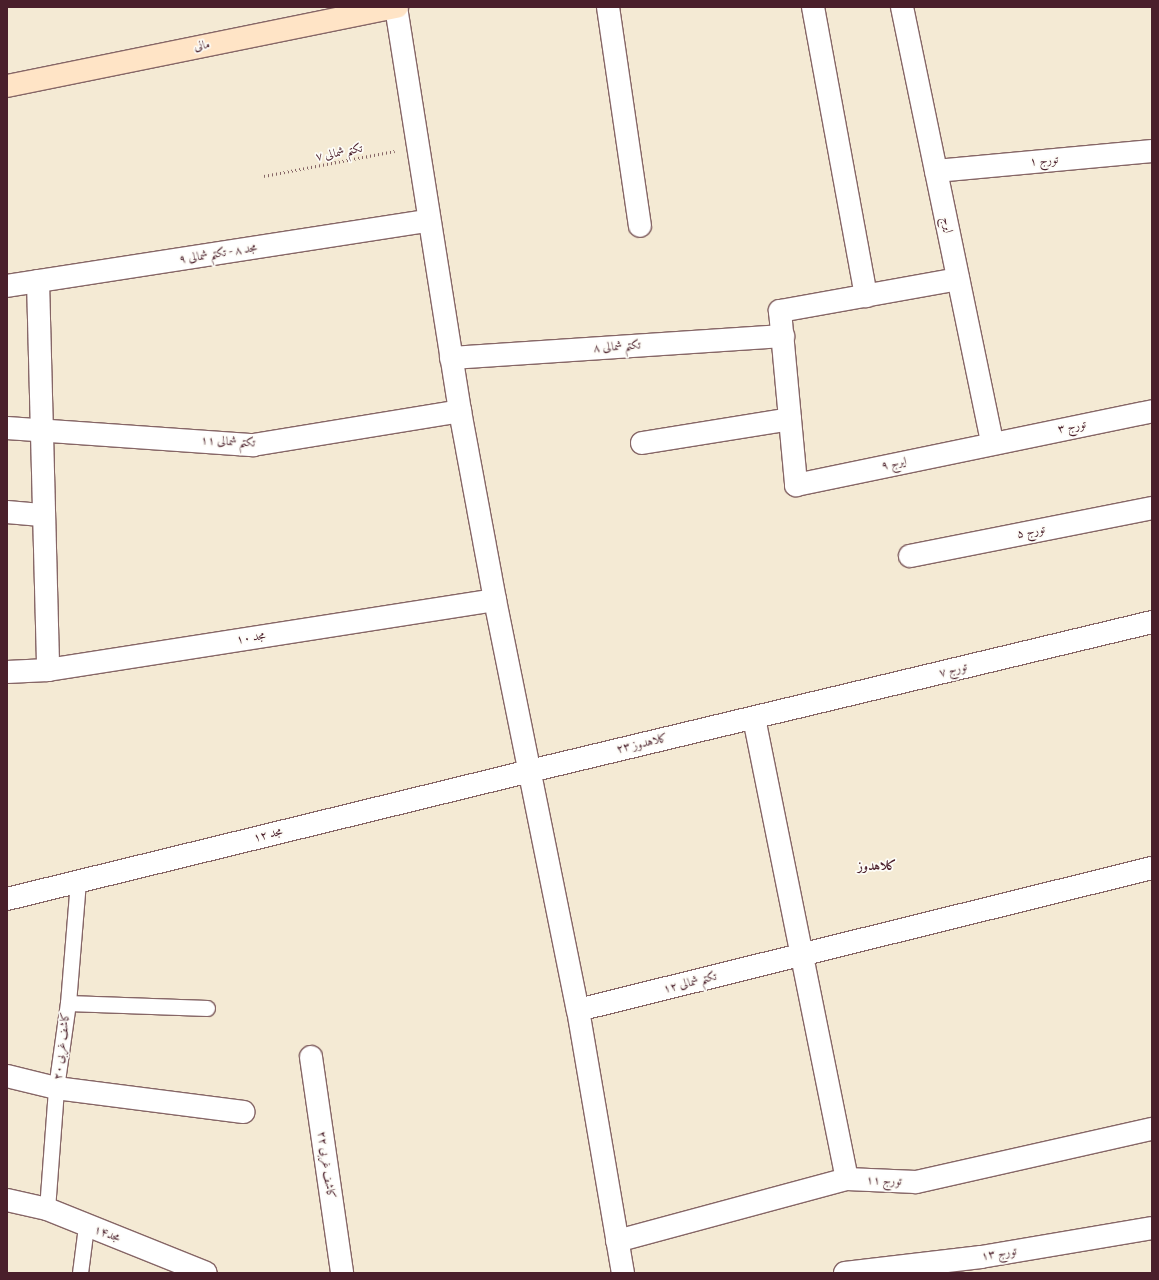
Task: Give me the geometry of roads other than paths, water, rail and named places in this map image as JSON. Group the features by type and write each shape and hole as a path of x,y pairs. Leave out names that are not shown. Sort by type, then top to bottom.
{"street":[{"path":"396,7 460,411 495,600 578,1010 623,1273"},
{"name":"مانی","path":"7,86 396,7"},
{"path":"608,7 640,226"},
{"path":"812,7 866,296"},
{"name":"ایرج","path":"902,7 992,443"},
{"name":"تورج ۱","path":"936,171 1152,151"},
{"name":"مجد ۸ - تکتم شمالی ۹","path":"7,286 429,221"},
{"path":"642,443 790,419 780,311 958,279"},
{"path":"38,281 48,670"},
{"name":"تکتم شمالی ۸","path":"451,358 783,336"},
{"name":"تکتم شمالی ۱۱","path":"7,428 253,445 460,411"},
{"name":"تورج ۳","path":"992,443 1152,411"},
{"name":"ایرج ۹","path":"790,419 796,485 992,443"},
{"name":"تورج ۵","path":"910,556 1152,508"},
{"path":"7,512 44,515"},
{"name":"مجد ۱۰","path":"7,672 48,670 495,600"},
{"name":"تورج ۷","path":"754,718 1152,622"},
{"path":"754,718 847,1179"},
{"name":"کلاهدوز ۲۳","path":"530,771 754,718"},
{"name":"مجد ۱۲","path":"7,900 530,771"},
{"name":"تکتم شمالی ۱۲","path":"578,1010 802,956 1152,868"},
{"name":"کاشف غربی ۲۲","path":"311,1057 342,1273"},
{"path":"7,1076 56,1088 243,1112"},
{"name":"تورج ۱۱","path":"618,1241 847,1179 916,1182 1152,1129"},
{"name":"مجد۱۴","path":"7,1200 47,1209 86,1226 206,1273"},
{"name":"تورج ۱۳","path":"845,1273 981,1257 1152,1228"}],"lane":[{"name":"کاشف غربی ۲۰","path":"47,1209 56,1088 68,1002 78,882"},
{"path":"68,1002 207,1008"},
{"path":"80,1273 86,1226"}],"district":[{"name":"کلاهدوز","path":"877,866"}]}
